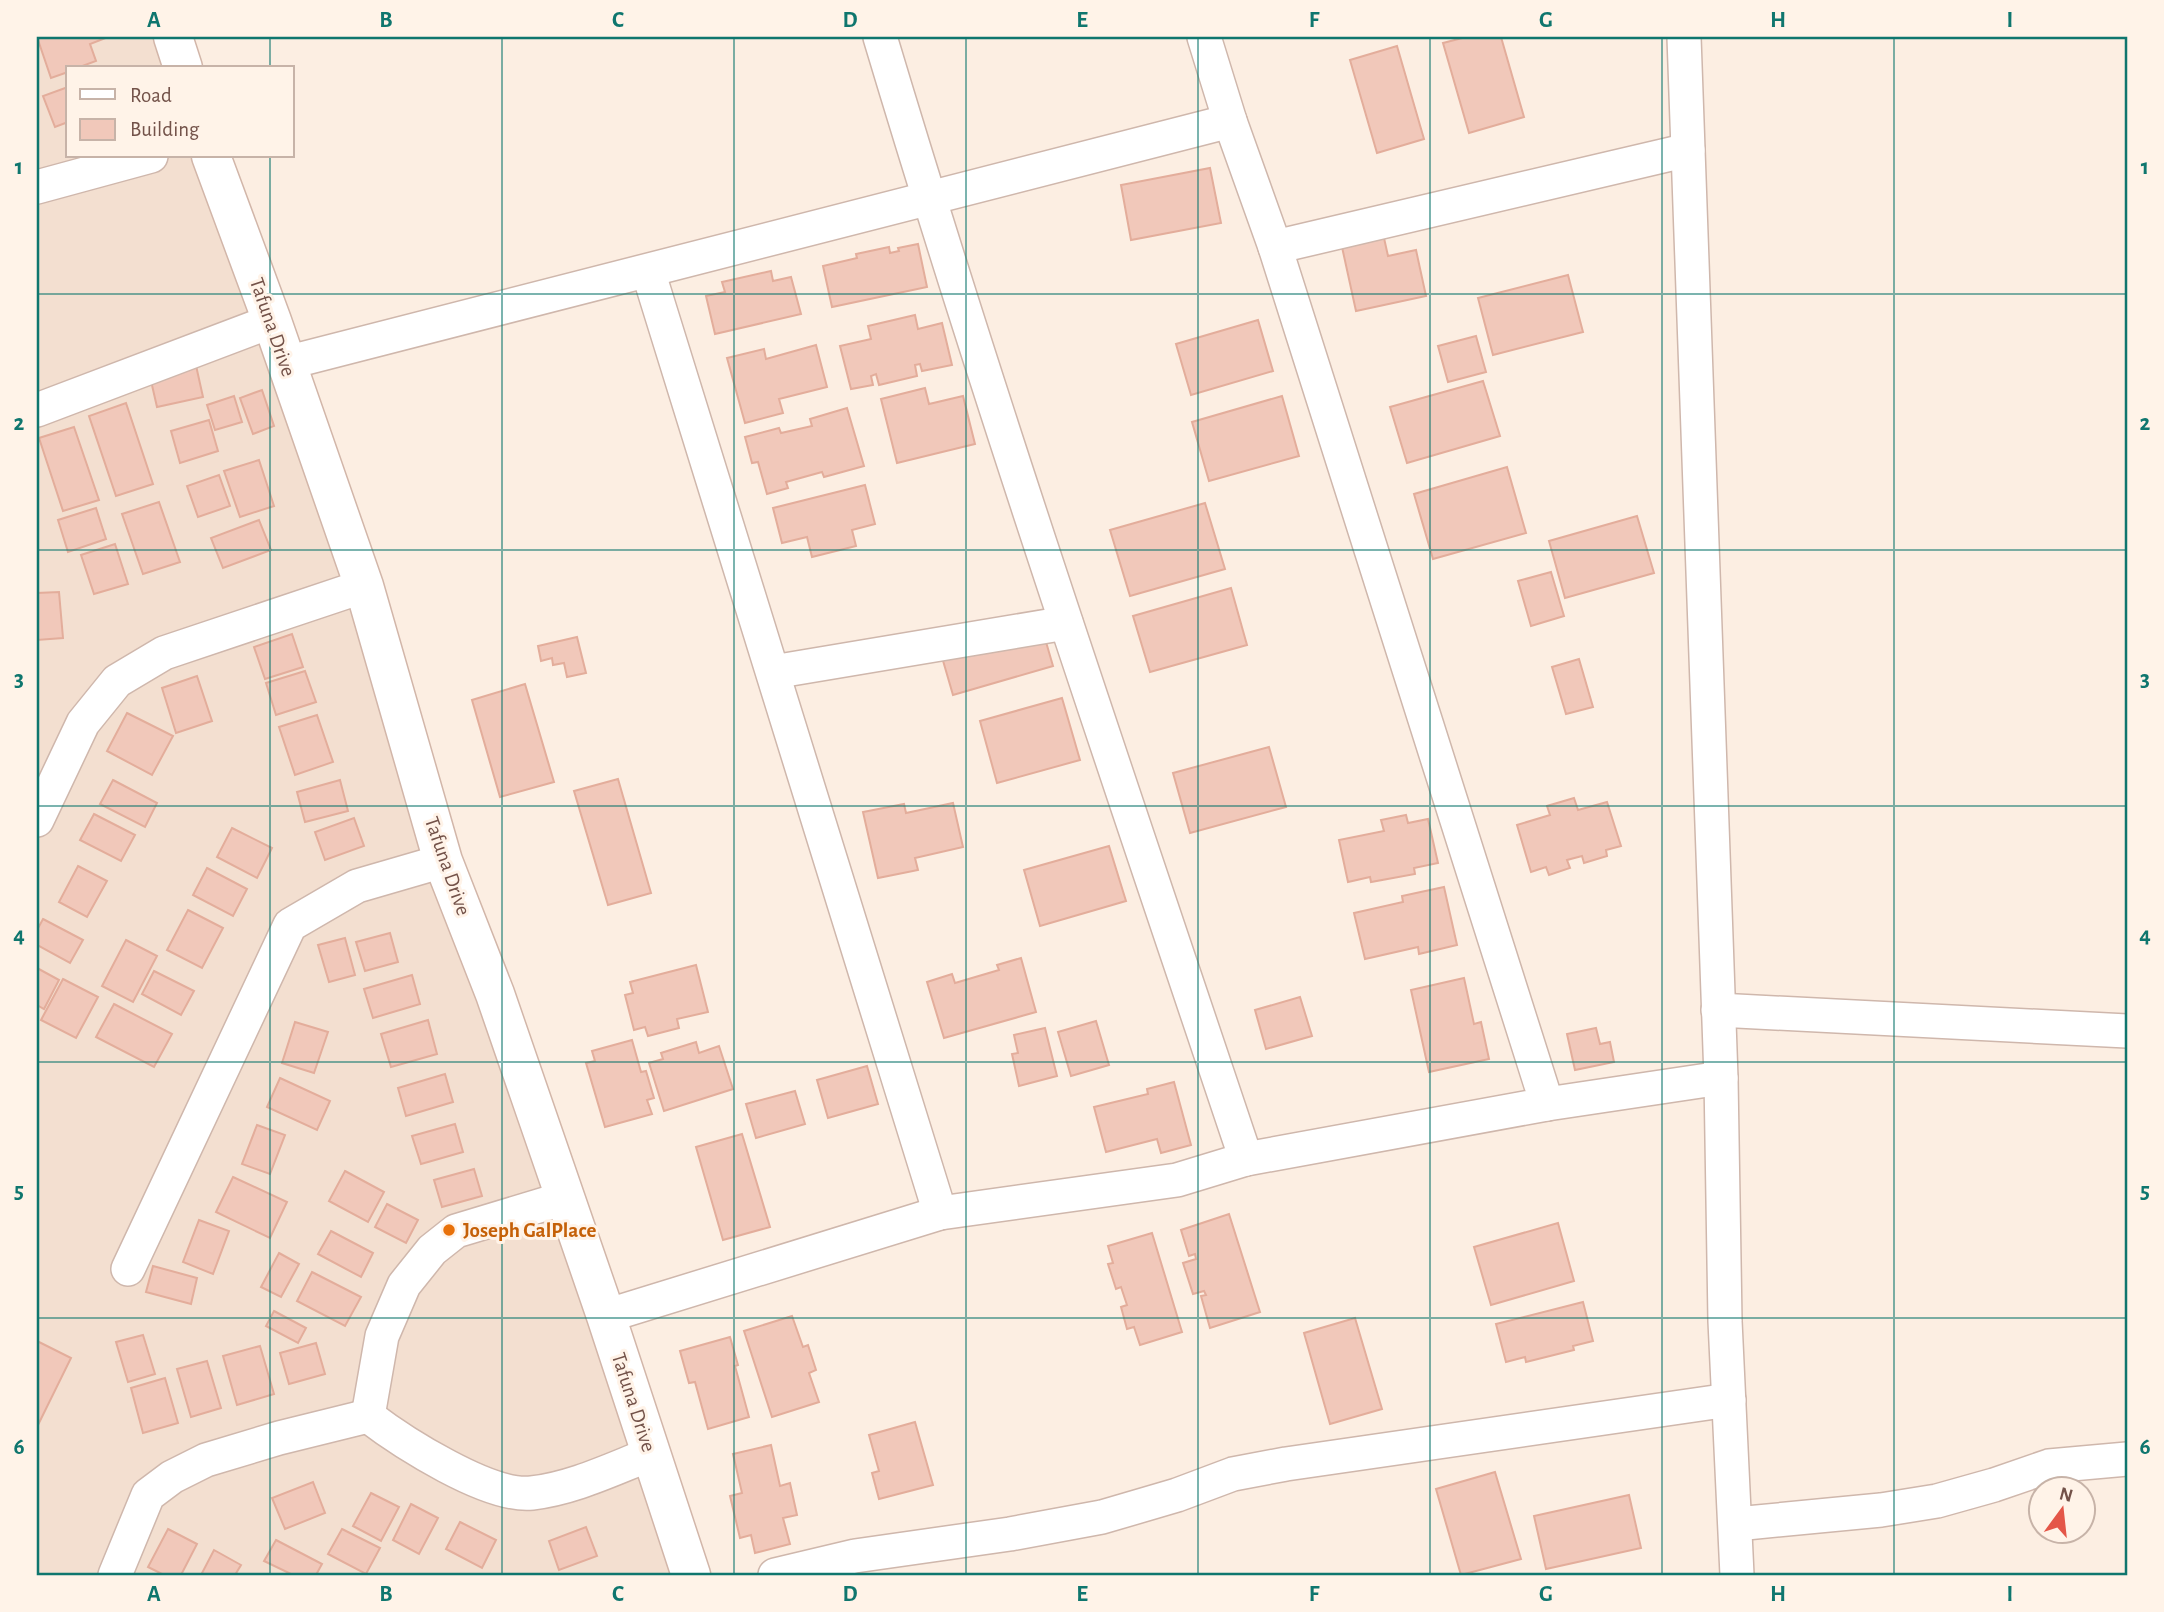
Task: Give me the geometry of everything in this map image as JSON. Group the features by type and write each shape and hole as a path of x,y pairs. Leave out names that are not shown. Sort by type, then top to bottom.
{"main road":[{"path":"173,37 182,66"},
{"name":"Tafuna Drive","path":"212,158 272,321 364,586 443,861 495,994 606,1316 691,1575"}],"street":[{"path":"880,37 928,198 1066,623 1246,1159"},
{"path":"1204,37 1230,121 1275,247 1547,1104"},
{"path":"1684,37 1721,1078 1725,1321 1737,1575"},
{"path":"286,363 1230,121"},
{"path":"1275,247 1688,150"},
{"path":"37,187 143,158"},
{"path":"648,271 940,1213"},
{"path":"37,410 272,321"},
{"path":"37,820 48,769 117,681 164,653 364,586"},
{"path":"773,673 1066,623"},
{"path":"128,1269 290,925 357,886 443,861"},
{"path":"1718,1010 2127,1031"},
{"path":"606,1316 940,1213 1177,1180 1246,1159 1547,1104 1721,1078"},
{"path":"368,1416 382,1336 404,1284 432,1250 456,1231 565,1198"},
{"path":"775,1575 855,1556 1010,1534 1102,1517 1178,1495 1246,1471 1730,1400"},
{"path":"368,1416 394,1436 496,1489 530,1493 579,1483 651,1454"},
{"path":"115,1575 148,1495 173,1477 206,1460 368,1416"},
{"path":"1736,1524 1881,1510 1937,1501 1994,1485 2049,1465 2127,1459"}],"shaded area":[{"path":"37,37 172,37 181,66 66,66 66,158 213,158 688,1575 37,1575"}],"building":[{"path":"37,37 108,37 90,44 96,61 82,66 66,66 66,73 51,78"},
{"path":"1466,37 1501,37 1524,117 1469,133 1443,43"},
{"path":"1397,46 1424,139 1377,153 1350,60"},
{"path":"66,88 66,123 55,127 43,96"},
{"path":"1210,168 1221,223 1131,240 1121,185"},
{"path":"1384,238 1388,256 1416,250 1426,296 1356,311 1342,247"},
{"path":"918,244 927,287 832,307 823,266 857,258 856,254 889,247 890,253 899,251 898,248"},
{"path":"771,271 773,281 791,277 801,314 715,334 706,296 725,292 722,282"},
{"path":"1568,275 1583,332 1493,355 1478,298"},
{"path":"915,315 918,329 942,323 952,365 922,371 920,364 915,365 917,376 879,385 876,374 871,376 873,385 851,389 840,346 871,339 868,326"},
{"path":"1258,320 1273,371 1191,395 1176,344"},
{"path":"1476,336 1486,372 1448,382 1438,346"},
{"path":"816,345 827,387 779,399 783,413 745,423 727,358 764,349 766,359"},
{"path":"195,361 203,397 157,407 149,372"},
{"path":"1483,381 1500,436 1407,463 1390,407"},
{"path":"925,388 929,404 963,396 975,444 897,463 881,399"},
{"path":"262,390 274,426 253,434 240,398"},
{"path":"234,396 242,422 215,430 207,405"},
{"path":"1282,396 1299,456 1209,481 1192,422"},
{"path":"126,403 153,484 116,496 89,416"},
{"path":"847,408 864,466 824,477 822,472 786,482 788,488 767,494 758,462 752,463 745,437 779,428 781,433 812,426 810,419"},
{"path":"209,420 218,451 180,463 171,431"},
{"path":"74,427 99,500 63,511 39,438"},
{"path":"259,460 274,506 240,517 224,471"},
{"path":"1507,467 1526,533 1433,559 1414,494"},
{"path":"219,475 230,506 198,517 187,486"},
{"path":"865,485 875,524 852,530 856,546 812,557 807,537 782,543 773,508"},
{"path":"159,502 180,562 143,574 122,514"},
{"path":"1205,503 1225,569 1130,596 1110,530"},
{"path":"96,508 106,539 68,552 58,520"},
{"path":"1637,516 1654,573 1565,598 1549,541"},
{"path":"259,520 271,550 223,568 211,538"},
{"path":"115,544 128,584 94,594 81,555"},
{"path":"1551,572 1564,616 1531,626 1518,581"},
{"path":"1231,588 1247,645 1150,672 1133,616"},
{"path":"59,592 63,638 37,640 37,593"},
{"path":"1037,611 1053,666 953,695 937,640"},
{"path":"292,634 303,667 265,679 254,647"},
{"path":"577,637 586,673 567,677 564,663 553,665 552,658 541,661 538,646"},
{"path":"1579,659 1593,707 1566,714 1552,667"},
{"path":"305,671 316,702 276,715 266,683"},
{"path":"197,676 212,721 176,733 162,688"},
{"path":"525,684 554,782 500,797 472,700"},
{"path":"1062,698 1080,760 997,783 980,721"},
{"path":"127,713 173,736 152,775 107,751"},
{"path":"317,715 333,762 295,775 279,727"},
{"path":"1269,747 1286,807 1190,833 1173,773"},
{"path":"618,779 651,893 608,905 574,791"},
{"path":"113,780 157,803 145,827 100,804"},
{"path":"340,780 348,811 305,822 297,792"},
{"path":"1574,798 1578,810 1607,802 1621,846 1606,850 1607,856 1584,863 1582,856 1567,860 1570,868 1549,875 1546,867 1531,872 1517,825 1550,815 1547,806"},
{"path":"953,803 963,847 915,858 918,870 878,878 863,812 904,804 906,813"},
{"path":"94,814 135,835 121,861 80,840"},
{"path":"1406,815 1408,823 1428,819 1438,863 1414,868 1415,874 1371,882 1370,877 1348,882 1339,840 1384,831 1381,820"},
{"path":"354,818 364,846 325,860 315,832"},
{"path":"232,828 272,848 257,878 217,857"},
{"path":"1109,846 1126,901 1040,926 1024,870"},
{"path":"78,866 107,881 87,917 59,902"},
{"path":"207,868 247,889 233,916 193,895"},
{"path":"1444,887 1457,945 1419,954 1418,947 1365,959 1354,913 1403,902 1402,896"},
{"path":"188,910 223,928 202,968 167,950"},
{"path":"43,919 83,940 70,963 37,945 37,930"},
{"path":"390,933 398,962 365,971 356,942"},
{"path":"345,938 355,975 329,982 318,945"},
{"path":"126,940 157,956 133,1002 102,986"},
{"path":"1021,958 1036,1012 944,1038 927,982 952,974 955,983 999,970 997,965"},
{"path":"696,965 708,1012 677,1019 679,1028 648,1036 645,1027 634,1030 625,995 633,993 630,982"},
{"path":"37,968 59,980 44,1009 37,1005"},
{"path":"154,971 194,991 181,1015 142,994"},
{"path":"412,975 420,1004 373,1018 364,989"},
{"path":"1464,978 1474,1024 1481,1022 1489,1059 1429,1072 1411,990"},
{"path":"63,979 98,997 76,1038 41,1020"},
{"path":"1300,997 1312,1036 1266,1049 1255,1010"},
{"path":"114,1004 172,1034 154,1067 96,1037"},
{"path":"428,1020 437,1054 391,1067 381,1034"},
{"path":"1096,1021 1109,1065 1071,1076 1058,1032"},
{"path":"295,1022 328,1032 314,1073 282,1063"},
{"path":"1045,1028 1057,1076 1019,1086 1012,1054 1018,1053 1014,1035"},
{"path":"1596,1028 1600,1044 1610,1042 1614,1062 1575,1070 1567,1034"},
{"path":"632,1040 641,1072 646,1071 654,1098 647,1100 652,1114 605,1127 586,1063 595,1061 592,1051"},
{"path":"696,1042 699,1053 719,1046 733,1089 664,1111 649,1063 663,1059 661,1053"},
{"path":"867,1066 878,1104 828,1118 817,1080"},
{"path":"445,1074 453,1102 406,1116 398,1088"},
{"path":"280,1078 330,1101 317,1130 267,1107"},
{"path":"1174,1082 1191,1145 1161,1153 1157,1139 1106,1152 1094,1107 1148,1094 1147,1089"},
{"path":"795,1091 805,1124 756,1138 746,1104"},
{"path":"455,1124 463,1152 421,1164 412,1136"},
{"path":"257,1125 285,1135 270,1174 242,1164"},
{"path":"742,1134 770,1227 723,1240 696,1147"},
{"path":"474,1169 482,1196 442,1207 434,1180"},
{"path":"345,1171 384,1192 368,1222 329,1201"},
{"path":"233,1177 287,1202 270,1238 216,1212"},
{"path":"387,1204 418,1220 406,1243 375,1227"},
{"path":"1229,1214 1260,1312 1210,1328 1201,1296 1206,1295 1204,1291 1193,1294 1183,1263 1196,1259 1195,1254 1189,1256 1181,1230"},
{"path":"199,1220 229,1231 213,1274 183,1262"},
{"path":"1558,1223 1574,1281 1491,1305 1474,1247"},
{"path":"331,1231 373,1253 361,1277 318,1254"},
{"path":"1152,1233 1182,1332 1140,1345 1134,1327 1127,1329 1121,1307 1127,1305 1121,1287 1116,1289 1108,1264 1113,1263 1108,1246"},
{"path":"279,1253 299,1264 281,1297 261,1287"},
{"path":"153,1266 197,1278 191,1304 146,1292"},
{"path":"312,1272 361,1297 345,1326 297,1301"},
{"path":"1583,1302 1593,1341 1573,1346 1574,1350 1526,1362 1525,1357 1506,1362 1496,1324"},
{"path":"274,1311 306,1328 298,1343 266,1326"},
{"path":"792,1316 803,1347 808,1345 816,1370 809,1373 819,1402 772,1417 744,1331"},
{"path":"1355,1318 1382,1409 1330,1424 1304,1333"},
{"path":"143,1335 155,1374 128,1382 116,1342"},
{"path":"730,1337 749,1417 708,1429 695,1382 689,1383 680,1351"},
{"path":"37,1341 71,1358 37,1427"},
{"path":"316,1343 325,1374 289,1384 280,1353"},
{"path":"260,1346 274,1394 237,1405 223,1356"},
{"path":"207,1361 221,1408 191,1417 177,1369"},
{"path":"165,1378 178,1423 143,1433 131,1388"},
{"path":"915,1422 933,1485 879,1499 872,1473 879,1471 869,1435"},
{"path":"771,1445 780,1486 790,1483 797,1515 783,1518 790,1544 755,1553 751,1535 740,1538 730,1496 742,1493 733,1454"},
{"path":"1495,1472 1521,1559 1461,1575 1436,1489"},
{"path":"313,1482 325,1513 285,1529 272,1498"},
{"path":"371,1493 399,1507 381,1541 353,1526"},
{"path":"1629,1495 1641,1548 1546,1569 1534,1516"},
{"path":"411,1504 438,1518 419,1554 393,1540"},
{"path":"460,1522 496,1540 482,1568 446,1549"},
{"path":"586,1527 597,1556 559,1570 549,1541"},
{"path":"168,1529 197,1544 181,1575 164,1575 148,1567"},
{"path":"342,1529 380,1548 366,1574 328,1554"},
{"path":"276,1540 322,1564 316,1575 293,1575 264,1561"},
{"path":"214,1550 241,1565 235,1575 201,1575"}],"place":[{"name":"Joseph GalPlace","path":"449,1230"}]}
